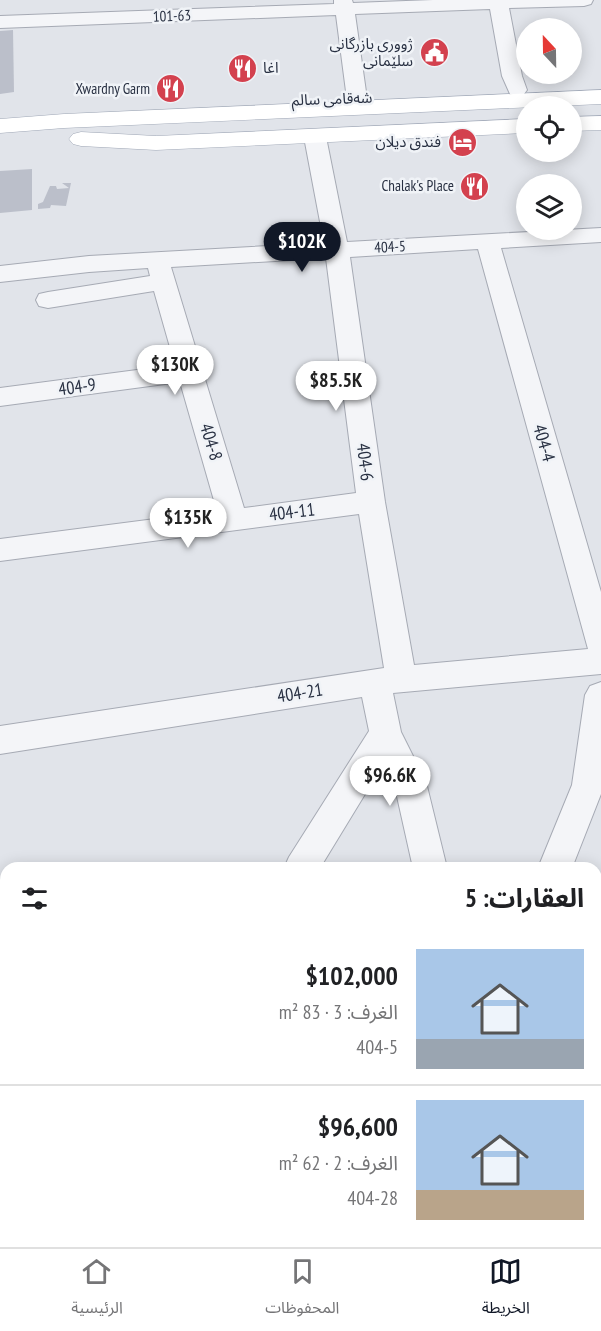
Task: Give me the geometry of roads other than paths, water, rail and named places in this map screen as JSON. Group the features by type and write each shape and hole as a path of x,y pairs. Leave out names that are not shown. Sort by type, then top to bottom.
{"main road":[{"name":"شەقامی سالم","path":"64,121 191,106 601,85"},
{"name":"شەقامی سالم","path":"0,126 64,121 601,97"},
{"path":"582,111 601,110"},
{"name":"شەقامی سالم","path":"0,144 322,123 516,113"},
{"path":"582,124 601,123"},
{"name":"شەقامی سالم","path":"79,139 156,142 516,126"}],"street":[{"name":"101-63","path":"0,22 74,7 302,20 344,5 500,4 584,0"},
{"path":"33,5 74,7 161,1"},
{"path":"500,4 517,90"},
{"path":"344,5 357,99"},
{"name":"404-6","path":"315,136 338,250 371,502 388,682 385,733 410,782 429,862"},
{"name":"404-5","path":"0,274 89,264 161,271 338,250 601,235"},
{"name":"404-4","path":"487,241 601,644"},
{"path":"48,300 161,271"},
{"name":"404-8","path":"161,271 234,520"},
{"name":"404-9","path":"0,397 190,372"},
{"name":"404-11","path":"0,550 371,502"},
{"name":"404-21","path":"0,740 119,724 330,688 510,668 601,661"},
{"path":"557,862 588,785 601,695"},
{"path":"305,862 385,733"}],"place":[{"name":"ژووری بازرگانی سلێمانی","path":"434,53"},
{"name":"اغا","path":"242,68"},
{"name":"Xwardny Garm","path":"171,89"},
{"name":"فندق ديلان","path":"462,142"},
{"name":"Chalak's Place","path":"475,186"}]}
